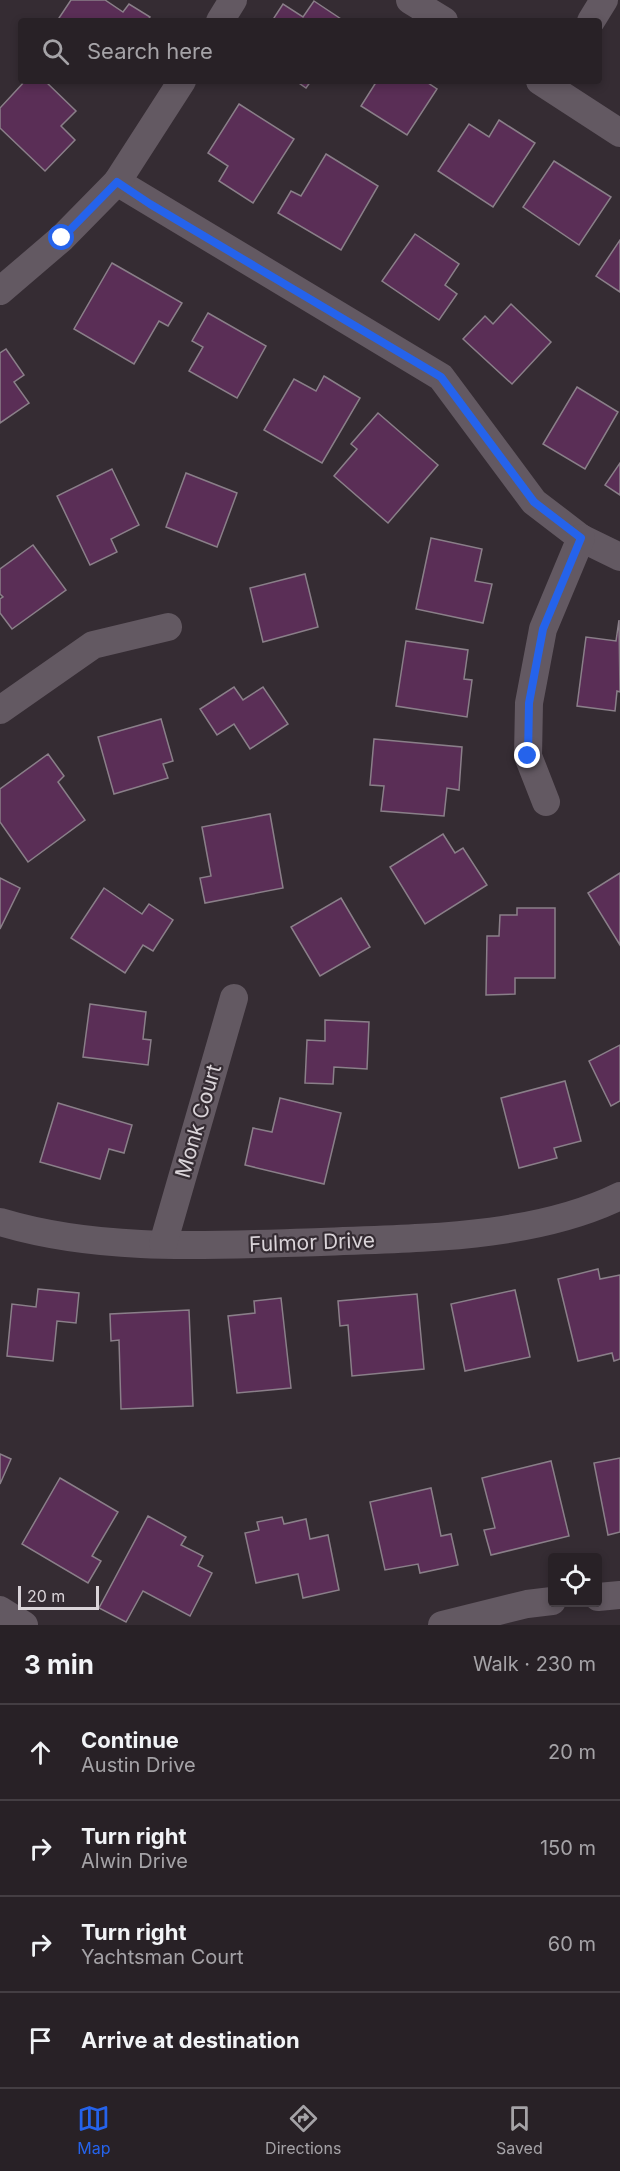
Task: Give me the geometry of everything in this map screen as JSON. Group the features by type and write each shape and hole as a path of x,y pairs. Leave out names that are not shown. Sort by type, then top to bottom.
{"street":[{"path":"222,18 233,0"},
{"path":"410,0 439,18"},
{"path":"593,18 604,0"},
{"path":"0,291 62,238 117,182 180,84"},
{"path":"549,84 620,133"},
{"path":"117,182 209,240 441,377 534,502 581,538 620,557"},
{"path":"546,802 528,756 529,703 543,629 581,538"},
{"path":"0,710 93,645 168,627"},
{"name":"Monk Court","path":"163,1244 234,998"},
{"name":"Fulmor Drive","path":"0,1222 38,1233 127,1244 221,1245 465,1237 558,1217 620,1196"},
{"path":"602,1597 620,1595"},
{"path":"442,1625 527,1604 548,1601"},
{"path":"0,1610 24,1625"}],"building":[{"path":"71,0 105,0 123,12 129,4 150,17 149,18 59,18"},
{"path":"314,1 340,18 274,18 283,4 303,17"},
{"path":"22,84 48,84 76,111 61,126 75,140 45,171 0,128 0,108"},
{"path":"375,84 430,84 437,89 407,135 361,106"},
{"path":"239,104 294,139 253,203 219,181 228,166 208,153"},
{"path":"499,120 535,143 493,207 438,171 469,124 489,137"},
{"path":"326,154 378,186 341,250 278,213 291,191 301,196"},
{"path":"554,161 611,197 579,245 523,207"},
{"path":"415,234 459,264 445,285 457,294 439,320 382,281"},
{"path":"620,240 620,292 596,276"},
{"path":"112,263 182,303 168,326 159,321 134,364 74,329"},
{"path":"511,304 551,342 512,384 463,339 485,316 493,324"},
{"path":"208,313 266,346 237,398 189,371 203,347 192,341"},
{"path":"6,349 24,375 14,382 29,403 0,423 0,353"},
{"path":"324,376 360,398 322,463 264,430 294,379 316,391"},
{"path":"577,387 618,412 585,469 543,444"},
{"path":"378,413 438,465 388,523 334,476 357,449 351,444"},
{"path":"620,463 620,495 605,485"},
{"path":"112,469 139,525 111,539 117,552 90,565 57,496"},
{"path":"186,473 237,493 217,547 166,527"},
{"path":"431,538 482,549 475,581 492,584 483,623 416,609"},
{"path":"33,545 66,590 12,629 0,613 0,599 3,597 0,594 0,569"},
{"path":"305,574 318,627 263,642 250,588"},
{"path":"619,620 620,692 617,691 615,711 577,706 586,637 616,641"},
{"path":"406,641 468,650 464,679 472,680 467,717 396,706"},
{"path":"234,687 243,700 263,687 288,724 250,749 234,724 217,735 200,709"},
{"path":"161,719 173,761 163,764 168,778 114,794 98,737"},
{"path":"374,739 462,747 459,790 447,788 444,816 381,811 384,786 370,785"},
{"path":"48,754 64,776 58,782 85,820 28,862 0,822 0,789"},
{"path":"270,814 283,888 205,903 200,878 211,876 202,827"},
{"path":"443,834 455,853 463,848 487,885 425,924 390,867"},
{"path":"620,873 620,945 588,893"},
{"path":"0,878 20,888 0,929"},
{"path":"104,888 142,914 149,904 173,920 153,951 143,945 125,973 71,938"},
{"path":"341,898 370,947 320,976 291,927"},
{"path":"517,908 555,908 555,978 515,978 515,994 486,995 487,936 499,936 500,915 517,915"},
{"path":"90,1004 146,1012 143,1039 151,1040 148,1065 83,1057"},
{"path":"325,1020 369,1022 367,1069 334,1067 333,1084 305,1083 307,1040 325,1041"},
{"path":"620,1045 620,1101 611,1106 589,1061"},
{"path":"565,1081 581,1141 554,1148 557,1158 519,1168 501,1098"},
{"path":"280,1098 341,1113 324,1184 245,1165 253,1128 272,1132"},
{"path":"58,1103 132,1125 124,1153 109,1149 100,1179 40,1162"},
{"path":"598,1269 600,1279 620,1275 620,1359 614,1361 612,1353 578,1361 558,1279"},
{"path":"38,1289 79,1293 76,1323 57,1321 53,1361 7,1356 12,1304 36,1307"},
{"path":"515,1290 530,1357 465,1371 451,1304"},
{"path":"417,1294 424,1369 352,1376 348,1325 340,1326 338,1301"},
{"path":"281,1298 291,1388 237,1393 228,1316 255,1313 254,1301"},
{"path":"189,1310 193,1406 121,1409 119,1340 111,1341 110,1314"},
{"path":"0,1454 11,1459 0,1484"},
{"path":"620,1458 620,1532 608,1535 594,1463"},
{"path":"551,1461 569,1536 491,1555 484,1530 495,1528 482,1478"},
{"path":"60,1478 118,1512 92,1556 101,1561 88,1583 22,1544"},
{"path":"431,1488 441,1536 451,1534 458,1565 420,1573 418,1564 385,1570 370,1502"},
{"path":"148,1516 186,1537 181,1545 203,1556 198,1566 212,1573 190,1616 143,1591 126,1622 99,1608"},
{"path":"282,1517 284,1524 306,1519 310,1539 328,1535 339,1590 303,1598 298,1574 256,1583 245,1533 259,1530 257,1522"}],"route":[{"path":"62,238 117,182 287,287 441,377 534,502 581,538 543,629 529,703 528,756"}]}
